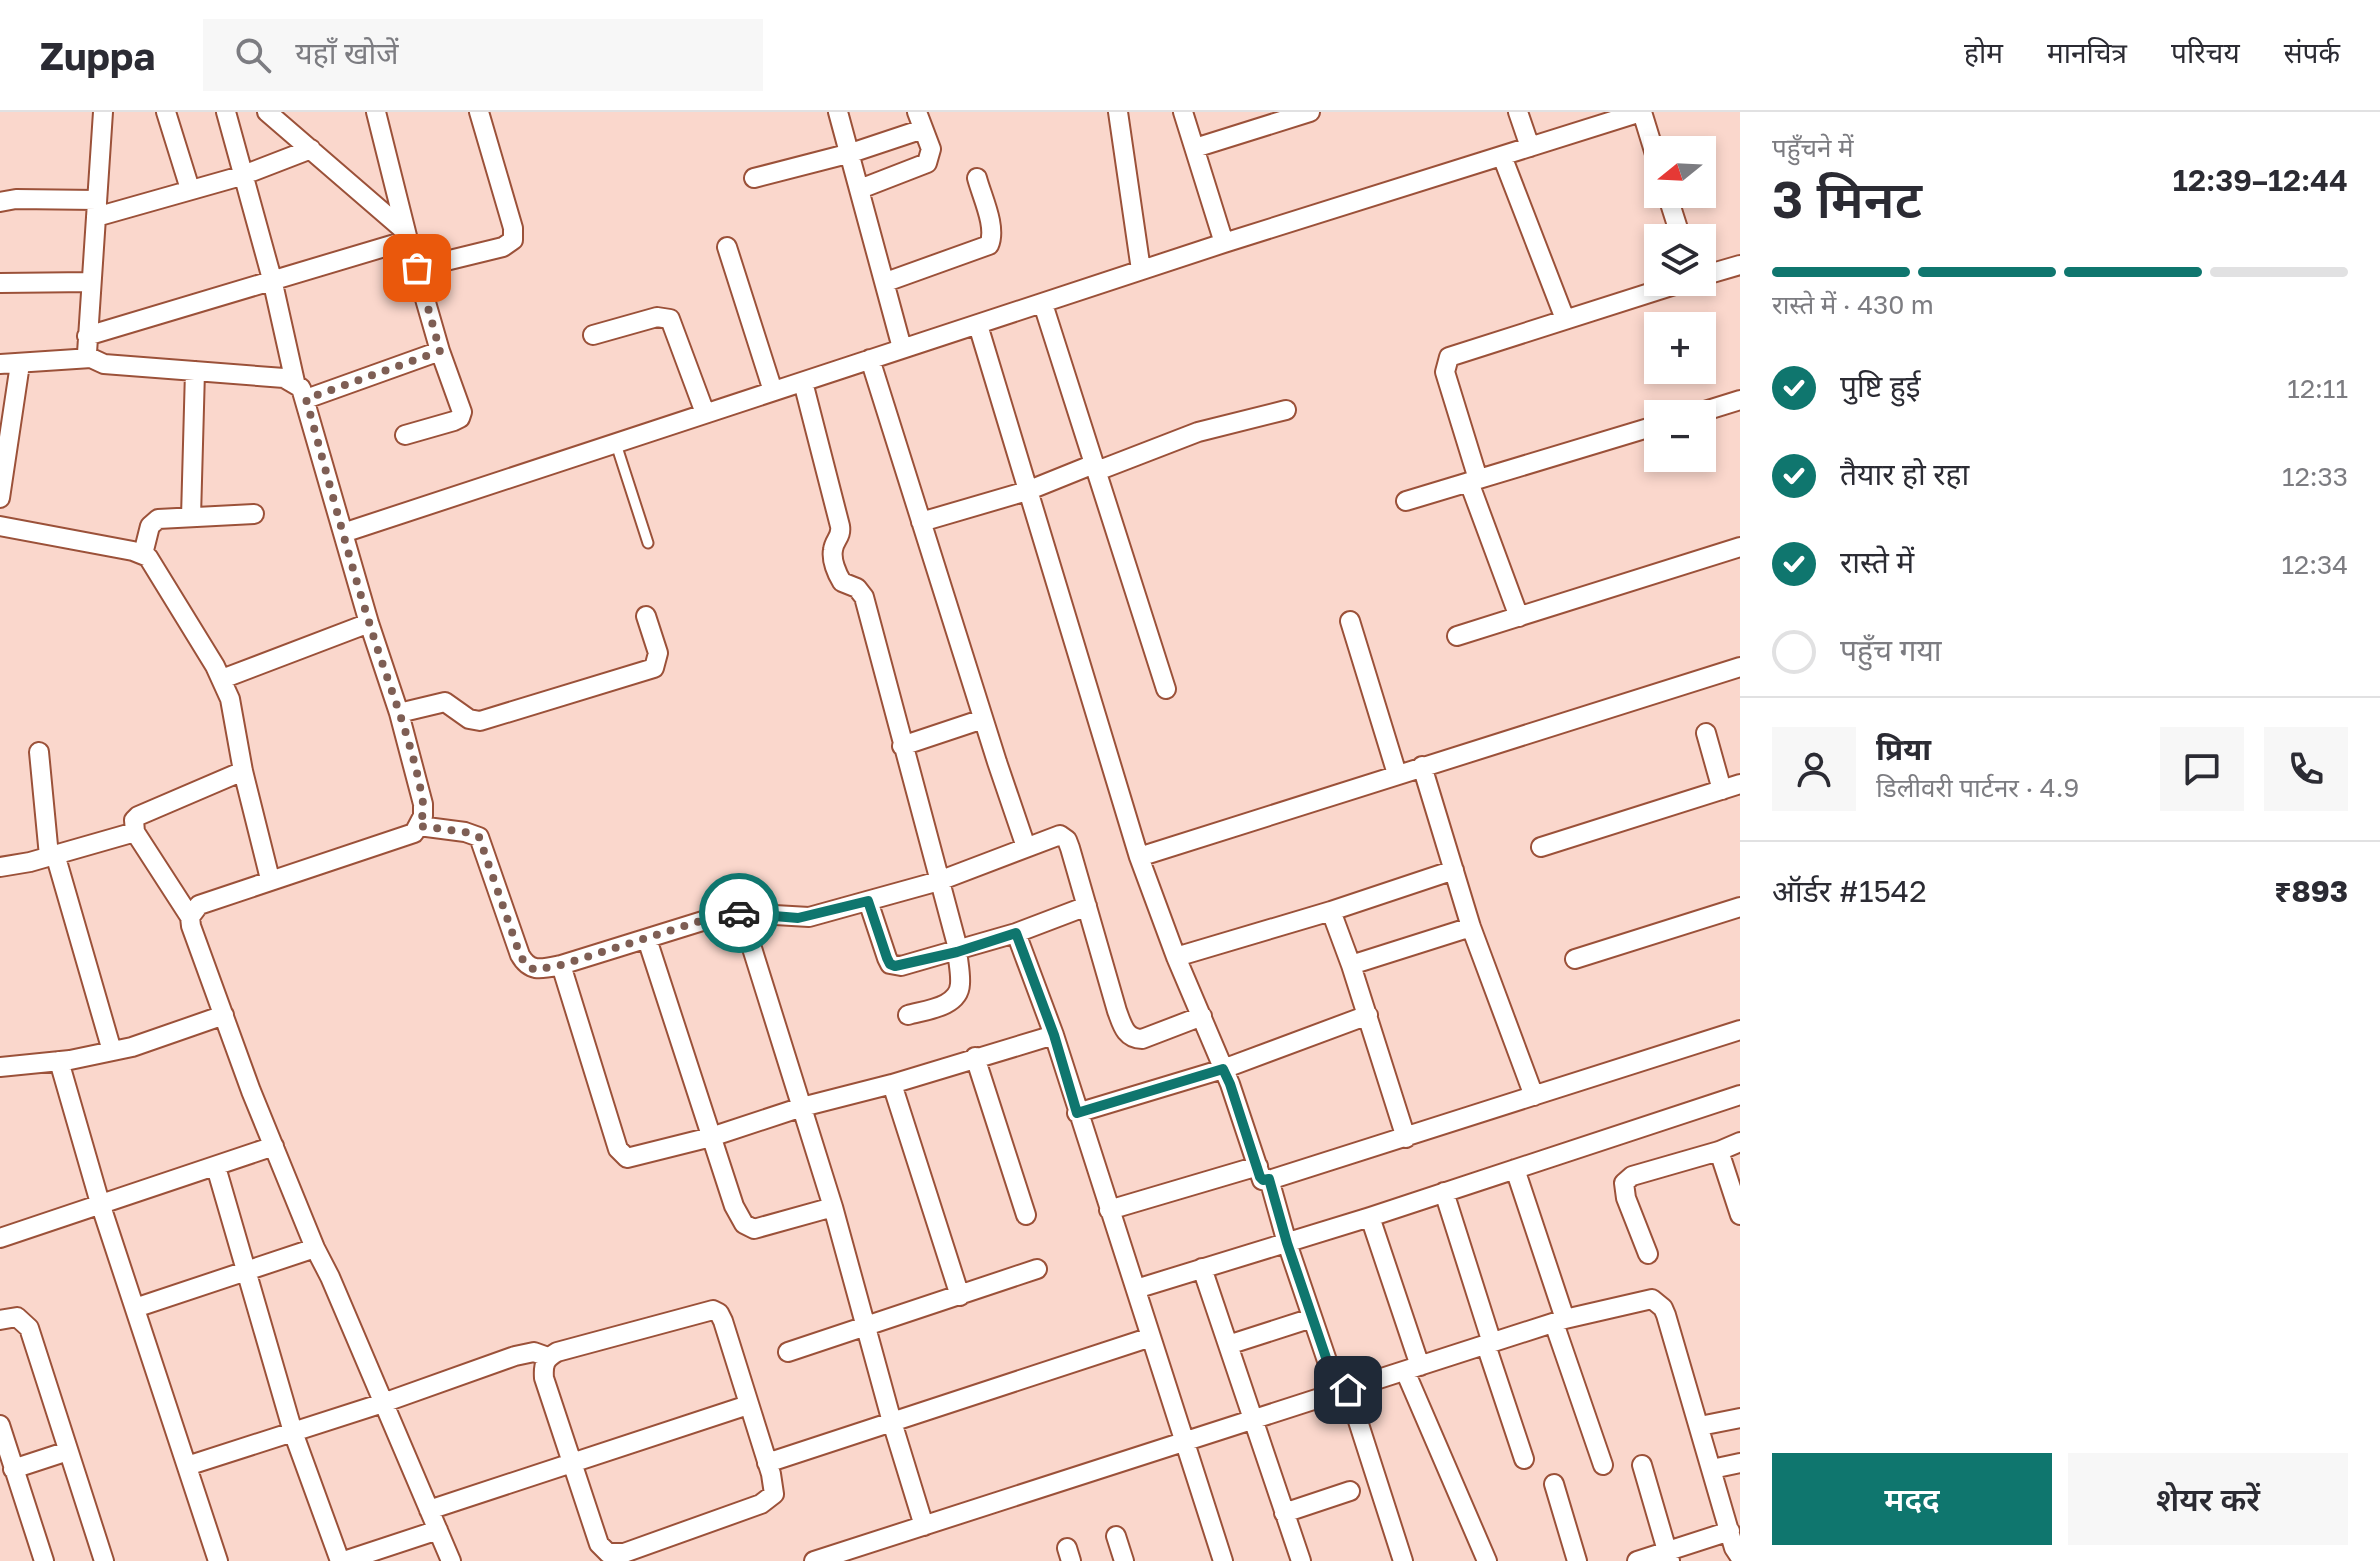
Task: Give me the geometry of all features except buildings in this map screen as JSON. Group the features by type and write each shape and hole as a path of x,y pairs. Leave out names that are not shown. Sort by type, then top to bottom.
{"street":[{"path":"91,358 86,348 103,112"},
{"path":"166,112 190,189"},
{"path":"190,917 199,905 414,833 423,816 423,804 399,713 369,623 306,399 295,382 272,279 241,176 226,112"},
{"path":"267,112 407,236"},
{"path":"376,112 407,236 440,351 462,412 460,418 405,435"},
{"path":"417,268 503,247 513,240 513,228 479,112"},
{"path":"838,112 902,348"},
{"path":"1118,112 1141,270"},
{"path":"1183,112 1224,243"},
{"path":"1195,148 1310,112"},
{"path":"1518,112 1530,147"},
{"path":"343,533 1224,243 1641,112 1649,136"},
{"path":"754,178 851,153 920,120 931,149 927,163 860,189"},
{"path":"0,202 16,199 96,208 241,176 311,149"},
{"path":"1502,156 1565,319"},
{"path":"886,282 989,245 992,241 991,227 977,178"},
{"path":"87,336 407,236"},
{"path":"727,247 773,391"},
{"path":"1716,272 1740,265"},
{"path":"0,283 91,282"},
{"path":"1519,617 1474,480 1445,372 1446,363 1458,352 1644,294"},
{"path":"1043,304 1166,689"},
{"path":"593,335 657,317 670,319 705,413"},
{"path":"978,325 1139,857 1264,1173 1312,1318 1343,1391 1403,1561"},
{"path":"306,399 440,351"},
{"path":"0,364 91,358 104,364 284,378 295,382"},
{"path":"870,359 1026,847"},
{"path":"0,498 20,364"},
{"path":"191,517 195,371"},
{"path":"803,382 840,526 841,535 833,546 833,559 842,582 857,588 864,597 949,911 957,952 960,989 954,999 908,1015"},
{"path":"1716,407 1740,400"},
{"path":"921,522 1027,491 1198,432 1286,410"},
{"path":"1406,501 1644,429"},
{"path":"143,554 153,521 254,514"},
{"path":"0,526 143,554 153,564 222,679 235,720 243,771 270,879"},
{"path":"1457,636 1740,547"},
{"path":"399,713 445,702 469,719 480,721 654,668 658,653 646,616"},
{"path":"1350,621 1397,774"},
{"path":"222,679 369,623"},
{"path":"1139,857 1740,667"},
{"path":"902,746 983,719"},
{"path":"1541,847 1731,787 1706,733"},
{"path":"39,752 52,855 112,1051"},
{"path":"1422,766 1471,927 1534,1096"},
{"path":"243,771 138,816 134,820 135,832 190,917 251,1091 315,1248 451,1561"},
{"path":"419,826 479,837 526,965 535,970 561,965 710,918 741,913 798,918 868,901 939,881 1026,847 1064,836 1117,1011 1128,1035 1133,1039 1142,1039 1202,1016"},
{"path":"0,867 135,832"},
{"path":"1176,957 1454,870"},
{"path":"868,901 890,964 901,966 1016,933 1087,906"},
{"path":"1575,959 1740,907"},
{"path":"1331,911 1368,1015 1406,1138"},
{"path":"741,913 833,1207 924,1526"},
{"path":"1351,965 1471,927"},
{"path":"1016,933 1054,1035 1223,1561"},
{"path":"647,939 734,1206 748,1228 769,1226 833,1207"},
{"path":"561,965 622,1155 633,1158 1054,1035"},
{"path":"0,1067 59,1061 112,1051 224,1015"},
{"path":"1077,1113 1223,1069 1368,1015"},
{"path":"1109,1210 1406,1138 1740,1030"},
{"path":"975,1057 1026,1215"},
{"path":"59,1061 100,1203 218,1561"},
{"path":"892,1084 960,1296"},
{"path":"1136,1289 1370,1217 1740,1095"},
{"path":"1648,1254 1626,1198 1624,1183 1632,1176 1740,1142"},
{"path":"0,1238 274,1146"},
{"path":"1719,1151 1740,1215"},
{"path":"216,1167 293,1432 342,1561 438,1530"},
{"path":"1515,1169 1603,1465"},
{"path":"1444,1192 1524,1459"},
{"path":"1370,1217 1413,1369 1487,1561"},
{"path":"135,1308 315,1248"},
{"path":"1202,1268 1301,1561"},
{"path":"788,1352 1037,1269"},
{"path":"822,1560 1560,1321 1645,1300 1657,1303 1666,1315 1734,1548 1740,1557"},
{"path":"187,1466 383,1403 515,1356 534,1352 548,1357 713,1310 719,1313 723,1321 774,1485 774,1494 770,1500 616,1554 603,1550 544,1378 544,1363 548,1357"},
{"path":"2,1312 25,1321 29,1328 104,1561"},
{"path":"1228,1345 1312,1318"},
{"path":"767,1463 1151,1337"},
{"path":"429,1510 748,1405"},
{"path":"1700,1426 1740,1418"},
{"path":"0,1425 44,1561"},
{"path":"13,1469 68,1451"},
{"path":"1712,1469 1740,1463"},
{"path":"1642,1465 1668,1556"},
{"path":"1554,1484 1577,1561"},
{"path":"1284,1513 1350,1491"},
{"path":"1637,1561 1668,1556 1730,1531"},
{"path":"1116,1536 1124,1561"}],"lane":[{"path":"615,441 648,543"}],"way so far":[{"path":"417,268 440,351 306,399 369,623 399,713 423,804 419,826 479,837 520,955 526,965 535,970 561,965 710,918 739,913"}],"route":[{"path":"739,913 809,917 868,901 887,958 895,966 957,952 1016,933 1054,1035 1077,1113 1223,1069 1260,1177 1262,1180 1269,1179 1287,1243 1338,1393 1348,1390"}]}
